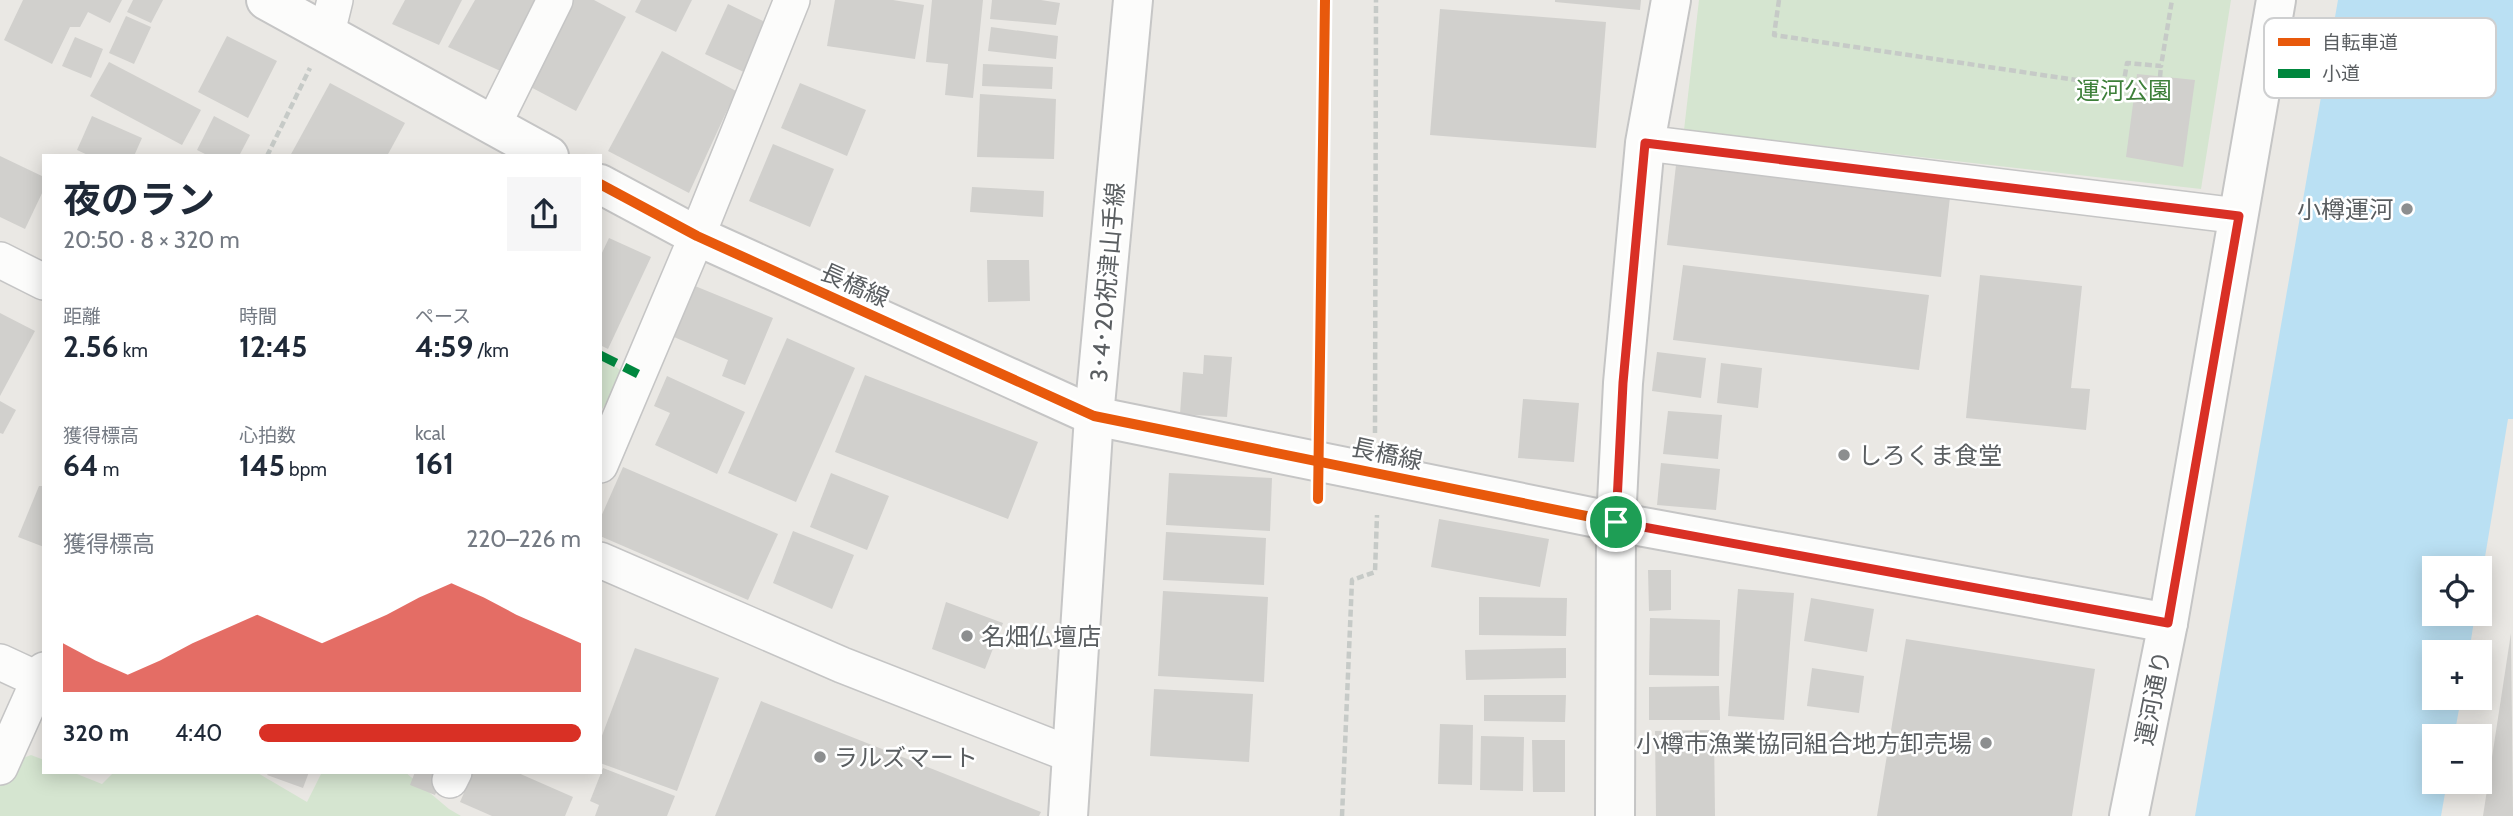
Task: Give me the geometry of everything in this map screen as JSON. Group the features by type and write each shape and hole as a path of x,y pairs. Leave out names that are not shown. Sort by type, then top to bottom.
{"street":[{"path":"266,0 331,16 493,125 545,154"},
{"path":"493,125 555,0"},
{"path":"602,460 697,236 792,0"},
{"name":"3･4･20祝津山手線","path":"1068,816 1094,416 1133,0"},
{"path":"1615,816 1616,522 1623,383 1645,143 1671,0"},
{"name":"運河通り","path":"2273,18 2276,0"},
{"name":"運河通り","path":"2129,816 2168,623 2264,70"},
{"path":"1645,143 2239,216"},
{"name":"長橋線","path":"602,185 697,236 1094,416 1616,522 2168,623"},
{"path":"0,260 42,281"},
{"path":"602,561 842,665 1072,755"},
{"path":"0,662 42,675 0,767"}],"path":[{"path":"1374,430 1376,0"},
{"path":"1779,0 1774,35 2123,88 2127,63 2161,66"},
{"path":"2160,76 2172,0"},
{"path":"268,154 331,16"},
{"path":"1342,816 1352,580 1376,572 1377,514"}],"green space":[{"name":"運河公園","path":"1699,0 2231,0 2201,189 1684,130"},
{"path":"602,357 626,374 602,409"},
{"path":"31,755 42,759 42,774 77,774 102,784 112,774 259,774 307,802 321,774 407,774 461,816 0,816 0,767"}],"water":[{"name":"小樽運河","path":"2338,0 2513,0 2513,419 2508,419 2485,556 2422,556 2422,626 2473,626 2471,640 2422,640 2422,710 2459,710 2456,724 2422,724 2422,794 2445,794 2441,816 2195,816 2321,98 2496,98 2496,18 2335,18"}],"building":[{"path":"23,0 122,0 110,23 88,12 80,27 70,27 52,64 4,40"},
{"path":"133,0 163,0 151,23 127,12"},
{"path":"405,0 462,0 439,45 392,24"},
{"path":"475,0 545,0 507,74 448,47"},
{"path":"566,0 594,0 626,17 576,111 523,83"},
{"path":"641,0 692,0 676,32 635,12"},
{"path":"835,0 893,0 924,5 915,59 827,46"},
{"path":"932,0 983,0 973,98 945,95 948,64 926,62"},
{"path":"992,0 1041,0 1060,3 1056,25 990,19"},
{"path":"1555,0 1641,0 1640,10"},
{"path":"728,4 771,25 748,74 705,54"},
{"path":"1440,9 1606,22 1596,148 1430,135"},
{"path":"126,16 151,27 134,64 109,53"},
{"path":"991,27 1058,36 1056,59 988,51"},
{"path":"227,36 277,61 248,118 198,92"},
{"path":"75,37 103,49 91,78 62,66"},
{"path":"662,51 736,91 689,193 608,151"},
{"path":"109,62 201,110 182,145 90,96"},
{"path":"983,64 1053,67 1052,89 982,86"},
{"path":"2137,74 2195,80 2183,167 2126,157"},
{"path":"330,83 405,123 388,154 291,154"},
{"path":"800,83 866,110 847,156 781,128"},
{"path":"980,94 1056,99 1054,159 977,157"},
{"path":"92,116 142,138 135,154 86,154 77,150"},
{"path":"214,116 250,135 240,154 205,154 197,150"},
{"path":"773,144 834,169 810,227 749,201"},
{"path":"0,156 42,176 42,193 25,229 0,217"},
{"path":"1676,165 1950,197 1941,277 1667,245"},
{"path":"972,187 1044,191 1043,217 970,212"},
{"path":"609,238 651,257 608,349 602,346 602,253"},
{"path":"987,260 1029,260 1030,301 988,302"},
{"path":"1683,265 1929,295 1919,370 1673,340"},
{"path":"1980,275 2082,286 2071,388 2090,389 2086,430 1966,418"},
{"path":"695,286 773,318 745,385 722,376 728,360 674,337"},
{"path":"0,313 35,331 0,396"},
{"path":"787,338 855,368 796,502 728,473"},
{"path":"1657,352 1706,358 1701,398 1652,391"},
{"path":"1204,355 1232,357 1227,417 1180,414 1183,372 1203,374"},
{"path":"1721,363 1762,368 1758,408 1717,403"},
{"path":"865,375 1038,442 1008,519 835,452"},
{"path":"667,376 745,412 717,474 655,445 670,413 654,406"},
{"path":"1523,399 1579,403 1574,462 1518,458"},
{"path":"0,401 16,410 3,434 0,433"},
{"path":"1668,411 1722,415 1718,459 1663,454"},
{"path":"1661,463 1720,469 1716,510 1657,505"},
{"path":"623,467 778,534 748,600 602,537 602,514"},
{"path":"831,473 889,496 867,550 810,527"},
{"path":"1169,473 1272,478 1270,531 1166,525"},
{"path":"39,486 42,486 42,546 18,537"},
{"path":"1439,519 1549,539 1540,587 1431,567"},
{"path":"793,531 854,555 832,609 773,583"},
{"path":"1166,532 1266,538 1264,585 1163,580"},
{"path":"1648,570 1671,570 1671,610 1649,611"},
{"path":"1738,589 1794,593 1784,720 1728,716"},
{"path":"1163,591 1268,597 1264,682 1158,676"},
{"path":"1479,597 1567,598 1566,636 1479,635"},
{"path":"1811,598 1874,609 1867,652 1804,641"},
{"name":"名畑仏壇店","path":"946,602 1003,623 985,669 932,649"},
{"path":"1650,618 1720,620 1719,676 1649,675"},
{"path":"2511,633 2513,816 2483,816 2486,794 2492,794 2492,757"},
{"name":"小樽市漁業協同組合地方卸売場","path":"1906,639 2095,669 2072,816 1877,816"},
{"path":"635,648 719,678 677,791 602,764 602,736"},
{"path":"1566,648 1566,678 1466,680 1465,650"},
{"path":"1812,668 1864,676 1859,713 1807,706"},
{"path":"1719,686 1720,720 1649,720 1649,687"},
{"path":"1154,689 1253,694 1249,762 1150,756"},
{"path":"1484,695 1566,695 1565,722 1484,721"},
{"name":"ラルズマート","path":"761,701 1041,812 1039,816 715,816"},
{"path":"1440,724 1473,725 1472,785 1438,784"},
{"path":"1714,730 1715,816 1656,816 1655,731"},
{"path":"1481,736 1524,737 1523,791 1480,790"},
{"path":"1532,740 1565,740 1565,792 1533,792"},
{"path":"603,768 675,796 667,816 595,816 599,805 590,801"},
{"path":"268,774 308,774 303,788"},
{"path":"414,774 444,774 435,795 410,785"},
{"path":"472,774 521,774 573,797 565,816 492,816 460,802"}],"marked path":[{"path":"602,356 638,374"}],"cycle path":[{"path":"1318,499 1325,0"},
{"path":"602,185 697,236 1094,416 1616,522 2168,623"}],"place":[{"name":"小樽運河","path":"2407,209"},
{"name":"しろくま食堂","path":"1844,455"},
{"name":"名畑仏壇店","path":"967,636"},
{"name":"小樽市漁業協同組合地方卸売場","path":"1986,743"},
{"name":"ラルズマート","path":"820,757"}],"route":[{"path":"1645,143 2239,216 2168,623 1616,522 1623,383 1645,143"}]}
